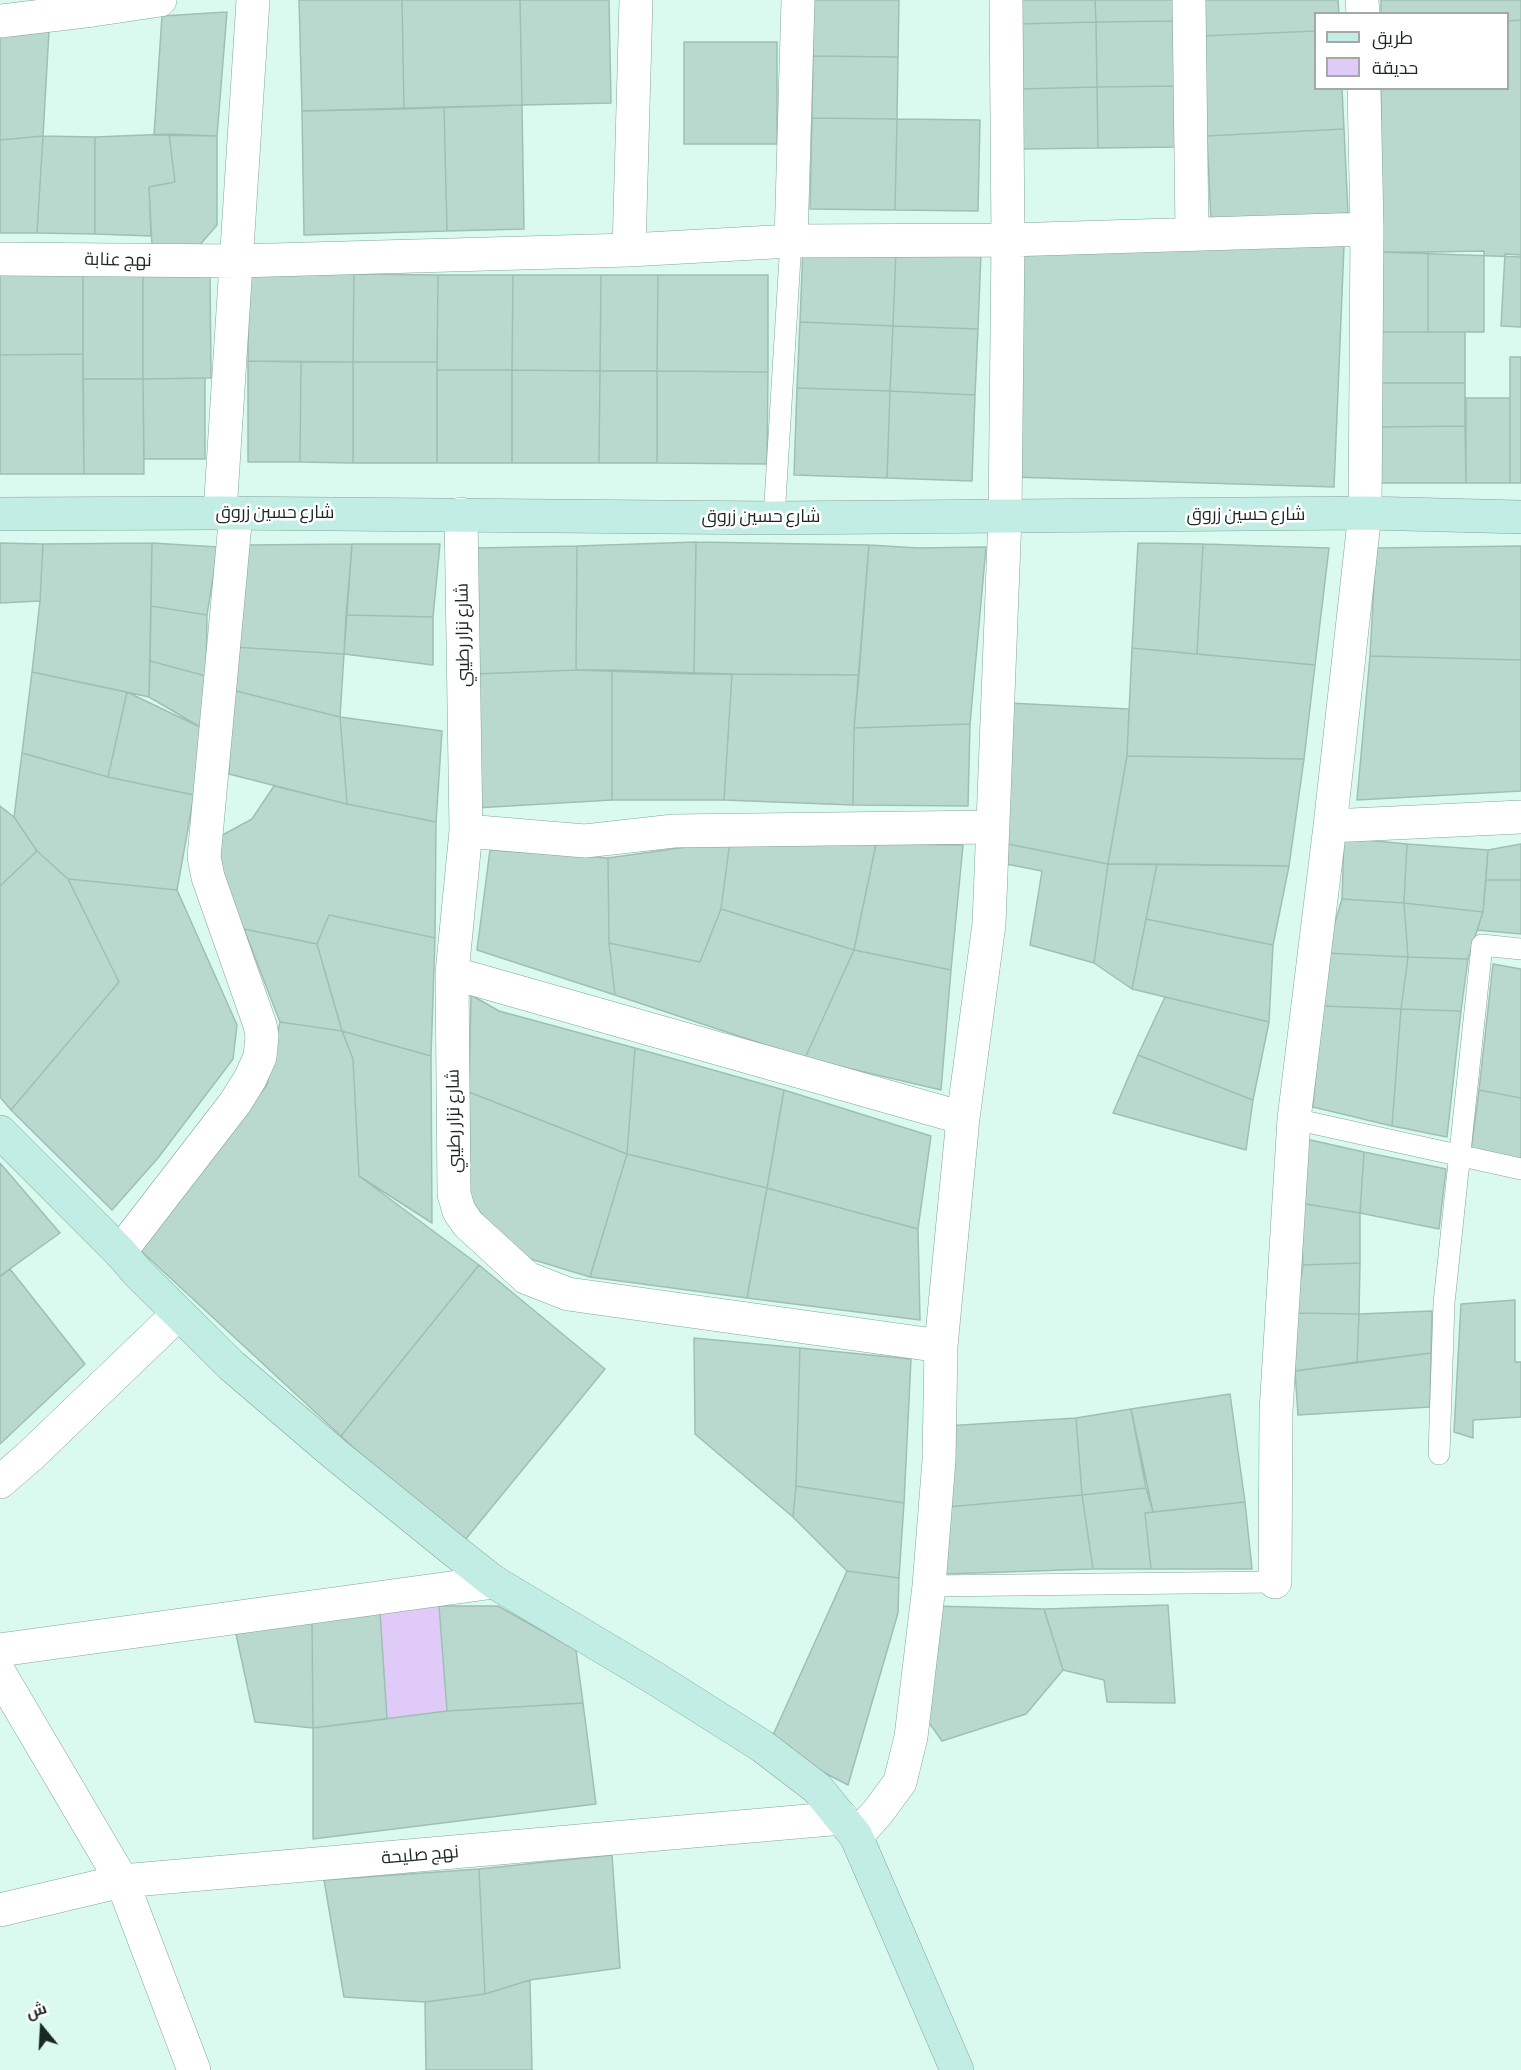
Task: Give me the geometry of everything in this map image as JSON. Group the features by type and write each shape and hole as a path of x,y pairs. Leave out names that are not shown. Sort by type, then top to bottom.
{"street":[{"path":"0,21 92,5 160,0"},
{"path":"120,1252 235,1103 260,1057 262,1036 260,1025 208,877 204,857 228,513 237,261 253,0"},
{"path":"629,250 636,0"},
{"path":"790,241 798,0"},
{"path":"849,1827 878,1812 900,1782 911,1737 929,1586 939,1460 941,1346 963,1118 989,924 1005,517 1008,240 1006,0"},
{"path":"1189,0 1192,234"},
{"path":"1275,1582 1276,1410 1294,1119 1365,513 1368,229 1364,90"},
{"name":"نهج عنابة","path":"0,259 237,261 629,250 790,241 1008,240 1368,229"},
{"name":"شارع حسين زروق","path":"0,514 461,514 774,518 1365,513 1521,517"},
{"name":"شارع نزار رطيبي","path":"461,514 466,831 452,973 454,1194 459,1211 468,1224 527,1278 568,1294 941,1346"},
{"path":"1330,826 1521,817"},
{"path":"466,831 585,842 674,831 992,826"},
{"path":"452,973 963,1118"},
{"path":"0,1132 120,1252 138,1274 178,1314 232,1366 327,1448 494,1582 630,1662 762,1746 817,1788 849,1827 950,2069"},
{"path":"0,1482 178,1314"},
{"path":"0,1650 494,1582"},
{"path":"0,1674 122,1881 194,2070"},
{"name":"نهج صليحة","path":"0,1911 122,1881 849,1827"}],"lane":[{"path":"774,518 790,241"},
{"path":"1439,1454 1444,1303 1482,945 1521,949"},
{"path":"1294,1119 1521,1169"},
{"path":"929,1586 1275,1582"}],"green space":[{"path":"439,1606 447,1711 387,1719 380,1612"}],"building":[{"path":"299,0 402,0 404,109 302,111"},
{"path":"402,0 520,0 522,105 404,109"},
{"path":"520,0 609,0 611,103 522,105"},
{"path":"813,0 899,0 898,57 813,56"},
{"path":"1019,0 1095,0 1096,22 1019,24"},
{"path":"1095,0 1177,0 1177,21 1096,22"},
{"path":"1200,0 1338,0 1339,12 1314,12 1314,31 1202,36"},
{"path":"1381,0 1521,0 1521,20 1509,21 1509,12 1381,12"},
{"path":"227,12 217,136 154,135 162,16"},
{"path":"1521,20 1521,257 1381,252 1381,90 1509,90 1509,21"},
{"path":"1177,21 1178,86 1097,87 1096,22"},
{"path":"1096,22 1097,87 1020,89 1019,24"},
{"path":"49,31 43,136 0,140 0,36"},
{"path":"1314,31 1314,90 1342,90 1344,129 1207,136 1202,36"},
{"path":"684,42 777,42 777,144 684,144"},
{"path":"813,56 898,57 897,119 812,118"},
{"path":"1178,86 1180,147 1098,148 1097,87"},
{"path":"1097,87 1098,148 1021,149 1020,89"},
{"path":"522,105 524,229 447,231 444,107"},
{"path":"444,107 447,231 304,235 302,111"},
{"path":"812,118 897,119 895,210 810,209"},
{"path":"897,119 980,120 978,211 895,210"},
{"path":"1344,129 1348,213 1211,220 1207,136"},
{"path":"169,134 175,182 149,187 151,236 95,234 95,137"},
{"path":"169,134 217,136 217,225 198,247 152,245 149,187 175,182"},
{"path":"43,136 37,233 0,233 0,140"},
{"path":"43,136 95,137 95,234 37,233"},
{"path":"1344,246 1334,487 1011,477 1014,251"},
{"path":"803,247 896,250 893,326 800,322"},
{"path":"896,250 981,253 978,329 893,326"},
{"path":"1484,251 1484,332 1428,332 1428,252"},
{"path":"1381,252 1428,252 1428,332 1380,332"},
{"path":"1505,254 1521,255 1521,327 1501,326"},
{"path":"210,269 211,378 143,379 143,270"},
{"path":"83,270 143,270 143,379 83,379"},
{"path":"83,270 83,354 0,355 0,271"},
{"path":"249,274 354,274 353,362 248,361"},
{"path":"354,274 438,275 437,362 353,362"},
{"path":"438,275 513,275 512,370 437,370"},
{"path":"513,275 601,275 600,371 512,370"},
{"path":"601,275 658,275 657,371 600,371"},
{"path":"658,275 768,275 768,372 657,371"},
{"path":"800,322 893,326 890,391 797,388"},
{"path":"893,326 978,329 975,395 890,391"},
{"path":"1380,332 1465,332 1465,383 1380,383"},
{"path":"83,354 84,474 0,474 0,355"},
{"path":"1510,357 1521,357 1521,483 1510,483"},
{"path":"248,361 301,362 300,462 248,462"},
{"path":"301,362 353,362 353,463 300,462"},
{"path":"353,362 437,362 437,463 353,463"},
{"path":"437,370 512,370 512,463 437,463"},
{"path":"512,370 600,371 599,463 512,463"},
{"path":"600,371 657,371 657,463 599,463"},
{"path":"657,371 768,372 767,464 657,463"},
{"path":"205,378 205,459 144,459 143,379"},
{"path":"83,379 143,379 144,474 84,474"},
{"path":"1380,383 1465,383 1465,426 1381,427"},
{"path":"797,388 890,391 887,478 794,475"},
{"path":"890,391 975,395 972,481 887,478"},
{"path":"1466,398 1510,398 1510,483 1466,483"},
{"path":"1465,426 1466,483 1381,483 1381,427"},
{"path":"696,542 694,674 576,670 577,546"},
{"path":"696,542 869,545 859,675 694,674"},
{"path":"0,543 43,544 40,601 0,603"},
{"path":"152,543 218,547 207,615 151,606"},
{"path":"152,543 149,697 32,672 40,601 43,544"},
{"path":"1138,543 1203,544 1197,654 1132,648"},
{"path":"352,544 440,544 433,617 346,615"},
{"path":"352,544 344,654 234,647 247,545"},
{"path":"1203,544 1329,548 1315,665 1197,654"},
{"path":"869,545 918,548 986,547 970,724 854,728"},
{"path":"577,546 576,670 475,674 477,548"},
{"path":"1521,546 1521,660 1370,656 1376,548"},
{"path":"151,606 207,615 206,676 150,661"},
{"path":"346,615 433,617 433,665 344,654"},
{"path":"234,647 344,654 340,717 232,690"},
{"path":"1132,648 1315,665 1304,759 1127,756"},
{"path":"1370,656 1521,660 1521,791 1357,800"},
{"path":"150,661 206,676 202,728 149,697"},
{"path":"612,670 612,800 475,808 475,674"},
{"path":"612,670 732,674 724,800 612,800"},
{"path":"32,672 127,692 108,777 22,753"},
{"path":"732,674 859,675 854,728 853,805 724,800"},
{"path":"232,690 340,717 347,804 229,774"},
{"path":"127,692 202,728 194,795 108,777"},
{"path":"1009,703 1129,709 1127,756 1108,864 1008,844"},
{"path":"340,717 442,731 436,822 347,804"},
{"path":"970,724 968,806 853,805 854,728"},
{"path":"22,753 108,777 194,795 177,890 68,879 37,851 14,817"},
{"path":"1127,756 1304,759 1289,866 1108,864"},
{"path":"274,786 436,822 435,938 329,915 317,944 244,929 206,844 252,819"},
{"path":"0,806 14,817 37,851 0,886"},
{"path":"1344,838 1407,844 1404,903 1342,899"},
{"path":"730,841 721,909 700,962 609,943 608,858"},
{"path":"730,841 876,844 854,950 721,909"},
{"path":"876,844 963,845 951,970 854,950"},
{"path":"1008,844 1108,864 1094,963 1030,945 1042,871 1001,863"},
{"path":"1407,844 1488,850 1483,912 1404,903"},
{"path":"1521,844 1521,880 1486,880 1488,850"},
{"path":"490,850 608,858 609,943 615,995 477,950"},
{"path":"37,851 68,879 119,982 11,1110 0,1097 0,886"},
{"path":"1108,864 1157,864 1132,989 1094,963"},
{"path":"1157,864 1289,866 1273,945 1146,919"},
{"path":"68,879 177,890 237,1025 233,1059 158,1158 112,1210 11,1110 119,982"},
{"path":"1486,880 1521,880 1521,934 1477,930 1483,912"},
{"path":"1342,899 1404,903 1408,957 1326,953"},
{"path":"1404,903 1483,912 1468,959 1408,957"},
{"path":"721,909 854,950 805,1058 615,995 609,943 700,962"},
{"path":"329,915 435,938 431,1056 342,1031 317,944"},
{"path":"1146,919 1273,945 1269,1022 1132,989"},
{"path":"244,929 317,944 342,1031 280,1022"},
{"path":"854,950 951,970 941,1090 805,1058"},
{"path":"1326,953 1408,957 1401,1009 1322,1006"},
{"path":"1408,957 1468,959 1461,1011 1401,1009"},
{"path":"1493,964 1521,969 1521,1098 1479,1090"},
{"path":"471,995 499,1011 635,1048 627,1154 469,1092"},
{"path":"1165,997 1269,1022 1253,1100 1138,1055"},
{"path":"1322,1006 1401,1009 1392,1126 1313,1107"},
{"path":"1401,1009 1461,1011 1447,1137 1392,1126"},
{"path":"280,1022 342,1031 353,1059 359,1176 479,1265 341,1436 139,1249 267,1085"},
{"path":"342,1031 431,1056 432,1223 359,1176 353,1059"},
{"path":"635,1048 784,1090 767,1188 627,1154"},
{"path":"1138,1055 1253,1100 1246,1150 1113,1113"},
{"path":"784,1090 931,1136 918,1229 767,1188"},
{"path":"1479,1090 1521,1098 1521,1161 1471,1151"},
{"path":"469,1092 627,1154 590,1277 521,1256 508,1246 470,1200"},
{"path":"1306,1139 1364,1152 1360,1213 1300,1203"},
{"path":"1364,1152 1446,1169 1439,1229 1360,1213"},
{"path":"627,1154 767,1188 747,1298 590,1277"},
{"path":"0,1163 60,1233 0,1276"},
{"path":"767,1188 918,1229 920,1320 747,1298"},
{"path":"1300,1203 1360,1213 1360,1263 1303,1265"},
{"path":"1360,1263 1359,1314 1295,1313 1303,1265"},
{"path":"479,1265 605,1369 460,1546 341,1436"},
{"path":"10,1269 85,1364 0,1444 0,1277"},
{"path":"1515,1300 1515,1362 1521,1362 1521,1417 1473,1420 1473,1438 1454,1432 1461,1304"},
{"path":"1432,1311 1431,1353 1357,1362 1359,1314"},
{"path":"1295,1313 1359,1314 1357,1362 1295,1371"},
{"path":"694,1338 800,1348 793,1517 695,1434"},
{"path":"800,1348 911,1359 904,1503 796,1486"},
{"path":"1431,1353 1430,1407 1298,1415 1295,1371"},
{"path":"1230,1394 1245,1502 1153,1512 1131,1409"},
{"path":"1131,1409 1146,1488 1082,1495 1076,1418"},
{"path":"1076,1418 1082,1495 947,1507 945,1426"},
{"path":"796,1486 904,1503 899,1578 847,1571 793,1517"},
{"path":"1146,1488 1153,1512 1145,1513 1151,1569 1093,1569 1082,1495"},
{"path":"1082,1495 1093,1569 945,1574 947,1507"},
{"path":"1245,1502 1252,1569 1151,1569 1145,1513"},
{"path":"847,1571 899,1578 898,1613 848,1785 769,1744"},
{"path":"1168,1605 1175,1703 1107,1702 1104,1680 1063,1670 1044,1609"},
{"path":"439,1606 498,1606 576,1650 583,1703 447,1711"},
{"path":"934,1606 1044,1609 1063,1670 1026,1714 942,1741 925,1717"},
{"path":"380,1612 387,1719 313,1728 312,1619"},
{"path":"312,1619 313,1728 255,1722 236,1634"},
{"path":"583,1703 596,1804 313,1839 313,1728 447,1711"},
{"path":"612,1855 620,1968 530,1980 485,1994 479,1869"},
{"path":"479,1869 485,1994 425,2002 344,1997 324,1880"},
{"path":"530,1980 532,2070 426,2070 425,2002 485,1994"}]}
